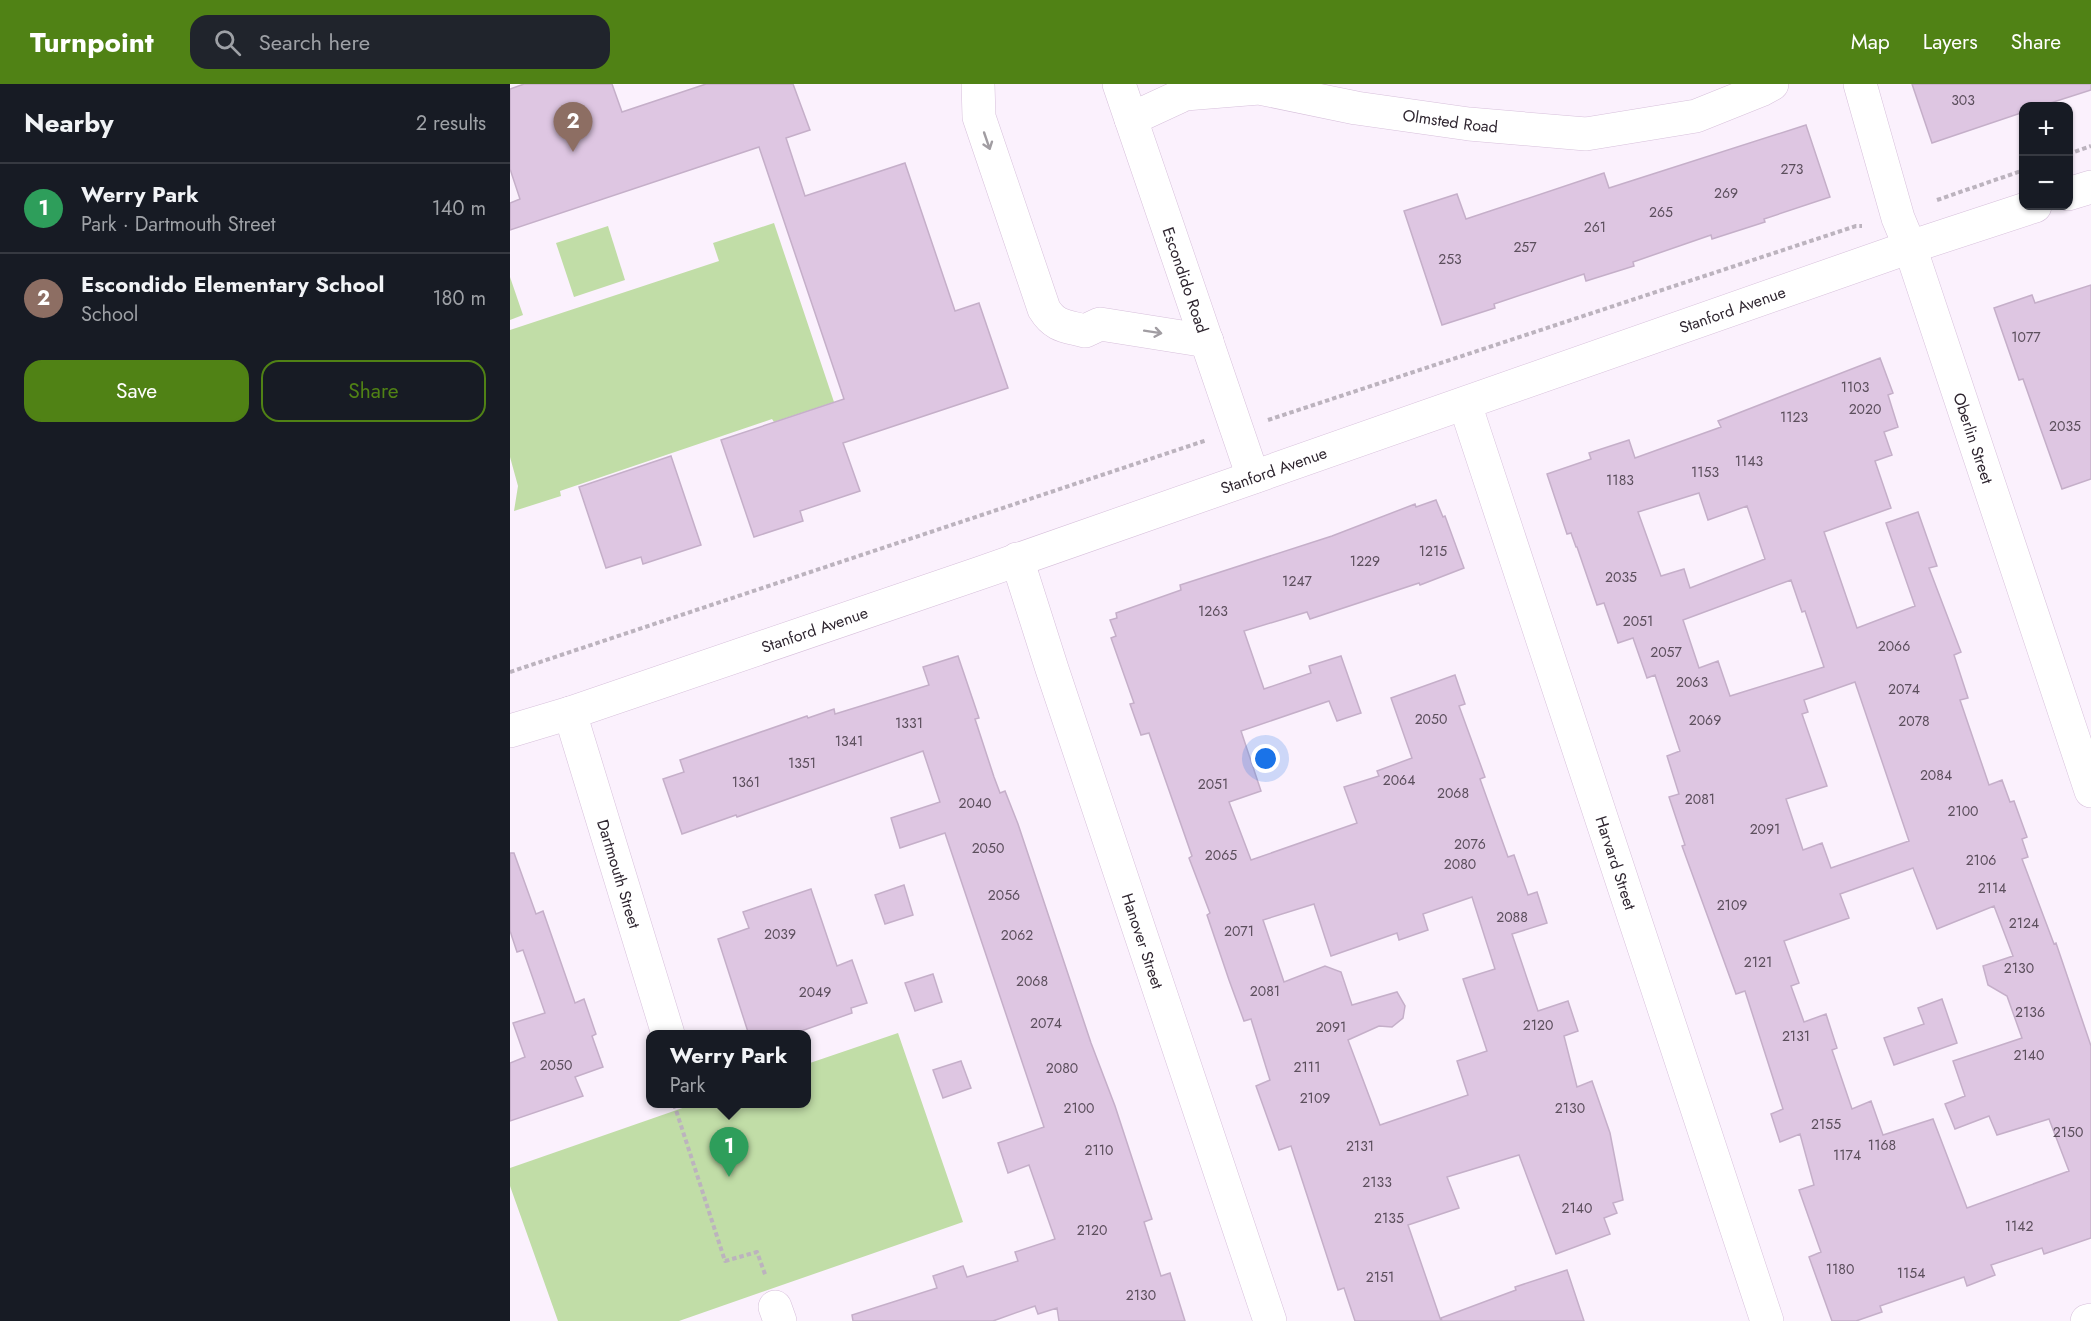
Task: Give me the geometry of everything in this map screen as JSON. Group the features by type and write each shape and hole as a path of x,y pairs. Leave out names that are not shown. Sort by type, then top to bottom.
{"street":[{"path":"978,84 979,117 1049,318 1057,324 1085,331 1100,324 1207,341"},
{"name":"Escondido Road","path":"1119,84 1253,477"},
{"name":"Olmsted Road","path":"1131,118 1185,94 1259,88 1356,108 1424,118 1586,134 1696,116 1772,84"},
{"name":"Oberlin Street","path":"1860,84 1898,218 1910,247 2091,791"},
{"path":"2073,192 2091,187"},
{"name":"Stanford Avenue","path":"510,731 570,713 1910,247 2023,210"},
{"name":"Harvard Street","path":"1464,404 1767,1321"},
{"name":"Hanover Street","path":"1017,559 1270,1321"},
{"name":"Dartmouth Street","path":"570,713 666,1030"}],"path":[{"path":"2073,152 2091,146"},
{"path":"675,1108 725,1261 758,1252 777,1314"}],"green space":[{"path":"774,223 834,402 774,422 772,419 560,491 561,496 514,511 518,486 510,457 510,330 719,261 713,243"},
{"path":"608,226 625,280 574,297 556,243"},
{"path":"510,277 523,315 510,320"},
{"path":"898,1033 963,1222 679,1321 558,1321 510,1186 510,1168 682,1108 811,1108 811,1063"}],"building":[{"path":"524,84 612,84 622,112 706,84 793,84 810,130 786,138 805,196 905,163 955,311 979,303 1008,388 843,443 860,491 800,511 803,521 754,537 721,440 844,399 759,147 510,230 510,203 520,199 510,169 510,89"},
{"path":"1912,84 2091,84 2091,90 2054,102 2019,102 2019,114 1932,143"},
{"path":"1806,125 1830,197 1764,219 1765,222 1712,239 1711,235 1633,262 1634,266 1586,281 1584,274 1494,304 1495,308 1442,325 1404,211 1457,194 1466,219 1604,173 1609,188"},
{"path":"2091,285 2091,479 2062,489 2023,379 2019,380 1994,308 2032,295 2035,303"},
{"path":"1880,358 1893,393 1888,395 1898,427 1884,432 1892,455 1875,461 1891,508 1824,532 1857,628 1915,606 1886,523 1918,512 1937,566 1929,568 1961,652 1954,655 1968,698 1960,700 1989,785 2002,780 2010,802 2014,801 2027,837 2022,839 2028,857 2022,859 2054,944 2056,943 2091,1046 2091,1238 2044,1254 2042,1248 1991,1265 1995,1275 1967,1286 1964,1277 1880,1306 1882,1312 1856,1321 1832,1321 1809,1257 1821,1252 1799,1190 1814,1185 1800,1134 1780,1142 1771,1114 1783,1109 1745,991 1736,994 1682,846 1685,845 1669,797 1679,794 1667,756 1680,751 1655,675 1647,678 1633,638 1618,643 1604,603 1597,605 1577,547 1571,533 1567,534 1547,474 1591,459 1589,453 1629,440 1635,458 1721,427 1718,421","holes":["1699,493 1708,520 1747,506 1765,559 1690,588 1684,569 1661,576 1638,512","1791,580 1802,612 1805,611 1824,667 1730,696 1718,661 1699,668 1683,620","1855,682 1909,841 1831,868 1822,843 1803,850 1786,799 1827,786 1802,714 1808,712 1804,700","1913,868 1937,929 1994,906 2013,956 1983,966 1988,985 2007,996 2022,1038 1953,1061 1965,1096 1945,1104 1955,1129 1989,1116 1997,1135 2049,1119 2069,1171 1967,1208 1933,1119 1883,1135 1871,1101 1852,1109 1832,1050 1837,1048 1826,1014 1804,1022 1791,986 1799,983 1784,941 1849,918 1840,894"]},
{"path":"671,456 701,545 643,564 641,557 606,568 579,487"},
{"path":"1436,500 1443,517 1445,516 1464,568 1420,585 1419,583 1310,619 1307,612 1244,631 1264,689 1311,673 1309,666 1341,656 1361,713 1337,721 1329,701 1241,731 1261,791 1229,802 1251,860 1357,823 1344,787 1379,776 1377,771 1412,758 1391,698 1455,675 1465,704 1459,706 1485,777 1480,779 1508,857 1514,855 1528,895 1537,892 1547,923 1512,934 1538,1011 1568,1001 1578,1031 1564,1036 1577,1087 1592,1081 1610,1133 1623,1200 1613,1203 1617,1213 1604,1218 1610,1234 1556,1254 1519,1155 1447,1177 1459,1208 1408,1225 1441,1321 1355,1321 1344,1288 1338,1290 1291,1146 1279,1150 1256,1086 1270,1080 1251,1019 1244,1021 1229,980 1207,915 1210,913 1189,858 1192,856 1149,733 1141,735 1130,704 1134,703 1111,638 1116,636 1110,620 1117,618 1116,613 1181,590 1180,585 1332,536 1415,504 1416,507","holes":["1472,897 1495,969 1463,979 1487,1051 1457,1061 1468,1095 1380,1125 1348,1040 1379,1026 1392,1027 1403,1018 1405,1006 1397,992 1352,1005 1341,972 1325,966 1284,982 1263,920 1314,904 1331,956 1397,933 1399,940 1428,930 1423,914"]},
{"path":"958,656 979,718 975,719 994,777 1000,793 1005,791 1018,824 1152,1219 1144,1222 1161,1276 1170,1273 1185,1321 1059,1321 1057,1308 1038,1314 1035,1306 993,1321 853,1321 852,1315 937,1288 933,1276 963,1266 967,1277 1018,1261 1015,1252 1055,1239 1029,1165 1008,1173 998,1143 1044,1127 945,833 900,848 891,818 940,802 923,751 737,817 736,815 682,834 663,779 684,772 680,760 807,716 808,718 834,709 835,714 929,685 923,667"},
{"path":"510,853 514,853 536,914 543,911 575,1003 584,999 596,1034 592,1036 603,1067 575,1077 583,1096 510,1121 510,1063 525,1057 513,1023 545,1013 523,950 517,952 510,931"},
{"path":"904,885 913,915 885,924 875,895"},
{"path":"811,889 837,966 852,960 867,1003 851,1008 852,1013 804,1030 747,1030 718,939 749,928 743,912"},
{"path":"933,974 942,1002 915,1011 905,983"},
{"path":"1942,999 1957,1043 1894,1065 1884,1038 1924,1024 1918,1008"},
{"path":"961,1061 971,1088 943,1098 933,1070"},
{"path":"1567,1270 1584,1321 1442,1321 1441,1318 1516,1290 1515,1287"}],"place":[{"name":"Escondido Elementary School","path":"573,152"},
{"name":"Werry Park","path":"729,1177"}]}
